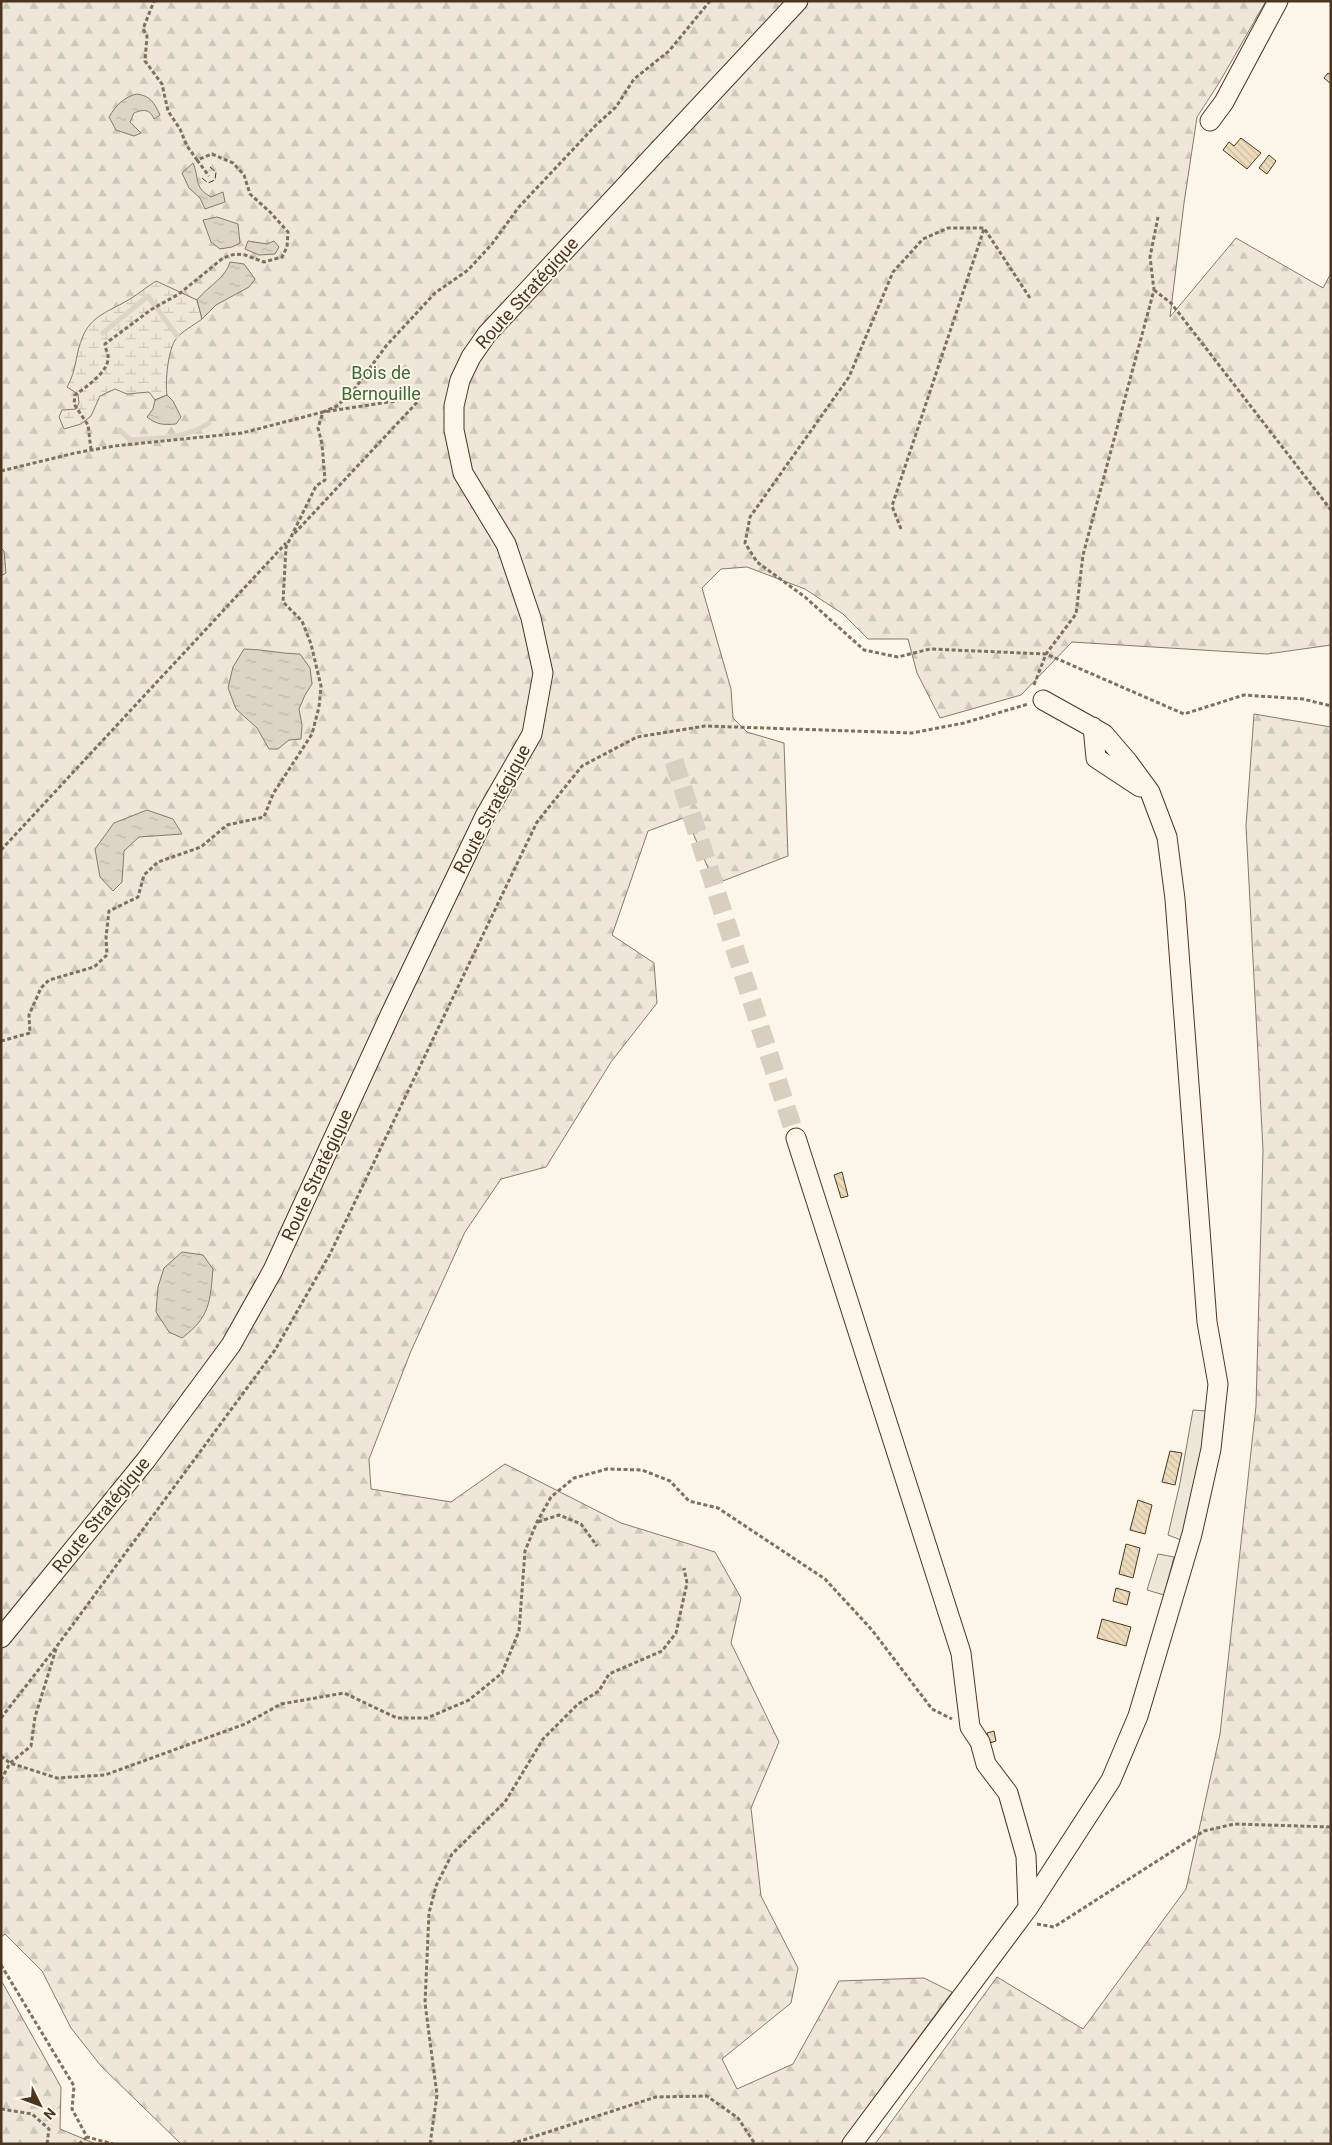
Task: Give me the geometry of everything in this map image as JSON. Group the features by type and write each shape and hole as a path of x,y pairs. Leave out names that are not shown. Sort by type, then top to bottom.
{"street":[{"name":"Route Stratégique","path":"1,1638 146,1460 231,1345 273,1270 391,1013 485,816 532,734 543,673 531,618 506,544 463,473 461,466 454,430 454,406 460,380 487,334 798,1"},
{"path":"1210,121 1224,102 1278,1"},
{"path":"852,2144 1023,1914 1111,1780 1138,1716 1192,1534 1211,1450 1218,1384 1207,1322 1175,899 1168,838 1150,792 1104,734 1044,700"},
{"path":"796,1138 961,1653 970,1727 980,1742 986,1764 1008,1793 1026,1856 1023,1914"}],"path":[{"path":"154,1 143,29 147,36 145,61 162,84 168,111 180,129 187,146 209,176"},
{"path":"1,1041 30,1032 29,1015 41,988 49,980 94,967 107,955 106,937 109,910 138,897 144,875 158,862 201,846 227,825 264,817 273,794 312,734 319,707 321,686 311,644 302,621 283,602 286,547 316,486 324,480 322,444 318,428 323,412 337,406 353,391 386,346 435,293 468,270 492,244 518,208 594,126 616,107 634,79 669,51 710,1"},
{"path":"91,450 88,425 74,404 75,395 87,387 107,364 108,356 104,347 105,344 152,309 179,294 223,258 240,254 264,262 282,257 287,247 288,232 250,194 244,175 233,162 212,154 197,160"},
{"path":"1,1718 57,1646 275,1350 330,1254 537,822 582,766 637,737 705,726 912,733 964,723 1044,700 1033,684 1046,654 1076,614 1083,555 1154,290 1150,257 1158,216"},
{"path":"984,228 948,228 923,238 893,272 849,377 750,517 745,542 757,562 805,597 864,650 898,657 930,649 1046,654 1184,714 1244,695 1303,699 1331,706"},
{"path":"984,228 1030,298"},
{"path":"901,529 892,506 984,228"},
{"path":"1154,290 1171,303 1331,510"},
{"path":"1,471 91,450 242,433 323,412 422,397 1,850"},
{"path":"1,1756 10,1763 58,1778 105,1775 245,1724 281,1704 344,1693 397,1718 427,1718 469,1700 502,1674 519,1631 525,1550 537,1522 551,1497 574,1478 607,1470 642,1470 670,1481 689,1501 718,1508 826,1579 872,1630 932,1709 970,1727"},
{"path":"537,1522 559,1515 581,1524 597,1546"},
{"path":"430,2144 437,2096 425,2004 429,1912 436,1886 452,1854 505,1802 543,1739 578,1704 599,1691 609,1674 662,1651 676,1632 687,1584 684,1568"},
{"path":"1,1780 10,1763 31,1746 35,1717 57,1646"},
{"path":"1023,1914 1054,1927 1204,1831 1234,1824 1331,1827"},
{"path":"1,1965 74,2086 72,2108 87,2136 113,2144"},
{"path":"511,2144 656,2097 707,2096 738,2118 755,2144"},
{"path":"1,2109 32,2114 49,2129 47,2144"},
{"path":"79,2144 87,2136"}],"green space":[{"name":"Bois de Bernouille","path":"1,1 1266,1 1219,83 1197,117 1170,317 1236,238 1323,288 1331,273 1331,645 1267,654 1072,642 1021,695 940,718 917,673 908,639 868,639 843,614 805,589 747,567 721,569 702,588 731,689 733,718 747,732 784,743 788,856 715,884 686,817 648,831 612,935 654,963 657,1003 611,1062 546,1167 501,1179 465,1232 411,1351 369,1459 371,1489 451,1502 505,1464 621,1523 715,1552 741,1598 731,1643 779,1742 751,1808 761,1896 798,1968 791,2003 722,2059 737,2089 793,2064 839,1981 924,1978 952,1992 840,2144 181,2144 101,2066 71,2028 42,1971 5,1934 1,1937"},
{"path":"156,281 197,300 202,319 181,334 173,344 166,382 167,395 155,400 149,392 127,394 115,389 100,396 91,416 81,424 64,429 59,417 62,410 76,409 79,403 78,394 67,387 73,374 80,343 86,329 100,316 132,298"},
{"path":"1254,714 1331,727 1331,2144 875,2144 997,1977 1083,2029 1186,1889 1220,1734 1256,1406 1263,1150 1246,826"},
{"path":"1,1980 61,2087 60,2129 96,2144 1,2144"}],"shaded area":[{"path":"1193,1410 1208,1411 1198,1478 1181,1540 1168,1535 1180,1483"},
{"path":"1158,1554 1174,1557 1164,1595 1147,1590"}],"water":[{"path":"137,94 146,96 152,101 160,115 154,119 146,111 134,113 130,122 141,133 134,136 116,130 109,117 121,102"},
{"path":"193,163 199,186 202,190 211,197 223,192 225,202 205,209 200,198 189,188 182,173"},
{"path":"217,217 238,224 240,243 232,247 220,249 211,242 203,220"},
{"path":"248,241 267,244 274,241 279,247 275,254 259,255 245,249"},
{"path":"230,262 244,264 255,279 249,287 216,305 202,319 197,300 225,273"},
{"path":"167,395 173,401 181,417 176,424 161,424 147,417 153,409 155,400"},
{"path":"1,548 4,551 6,573 1,576"},
{"path":"244,649 300,654 310,668 312,684 299,709 302,725 301,739 289,740 278,749 269,749 257,728 236,709 228,688 233,667"},
{"path":"147,810 173,819 182,834 139,837 124,851 122,882 113,891 100,877 95,849 114,823"},
{"path":"182,1252 203,1255 213,1269 207,1308 198,1323 182,1338 169,1332 156,1312 158,1287 164,1268"}],"building":[{"path":"1328,73 1331,75 1331,84 1324,78"},
{"path":"1241,138 1261,153 1247,169 1223,150 1229,142 1234,146"},
{"path":"1269,155 1276,161 1267,174 1259,168"},
{"path":"842,1172 848,1196 841,1198 834,1175"},
{"path":"1170,1451 1182,1453 1175,1485 1162,1482"},
{"path":"1138,1500 1152,1505 1145,1534 1130,1530"},
{"path":"1126,1544 1140,1548 1133,1578 1119,1574"},
{"path":"1116,1588 1130,1592 1127,1605 1113,1601"},
{"path":"1102,1619 1131,1627 1126,1646 1097,1638"},
{"path":"994,1731 996,1741 990,1743 987,1733"}],"waterway":[{"path":"103,333 148,296 177,336"},
{"path":"120,430 130,440 161,438 191,432 209,423"}],"tunnel":[{"path":"674,761 796,1138"}],"fence":[{"path":"202,178 208,183 215,180 216,172 210,167"}]}
